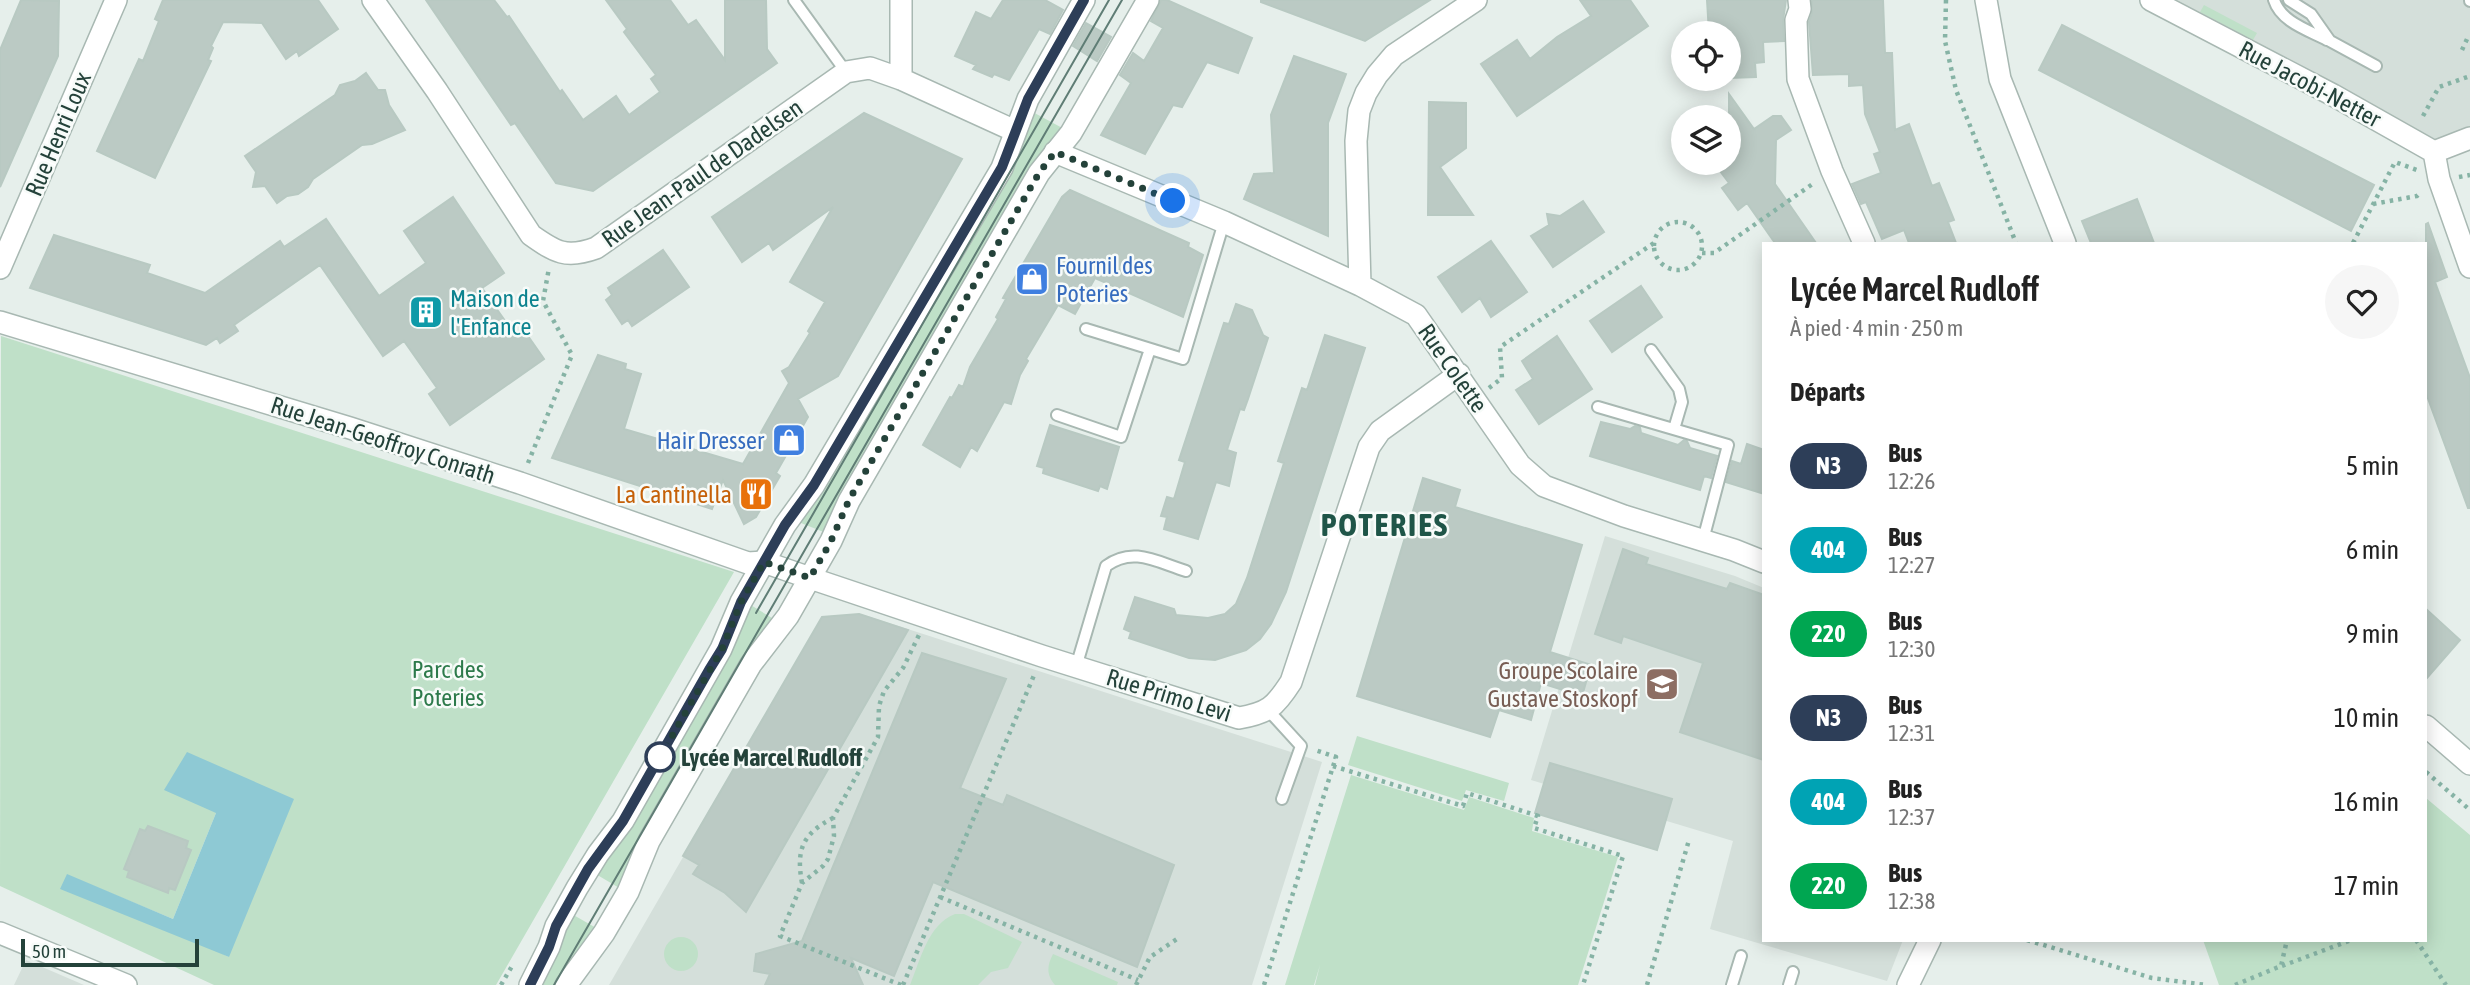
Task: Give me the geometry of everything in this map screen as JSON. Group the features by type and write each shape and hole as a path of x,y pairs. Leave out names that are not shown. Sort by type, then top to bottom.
{"street":[{"name":"Rue Henri Loux","path":"0,268 116,0"},
{"path":"373,0 437,91 531,235 552,249"},
{"path":"901,0 901,79"},
{"path":"530,985 560,918 588,869 623,821 722,649 741,602 785,525 814,485 1002,167 1028,99 1084,0"},
{"path":"566,985 604,933 628,892 649,841 751,664 784,623 831,541 849,500 1039,173 1075,127 1148,0"},
{"path":"1360,285 1356,141 1359,111 1366,93 1394,55 1476,0"},
{"path":"1799,0 1800,9 1796,20 1797,79 1832,171 1864,242"},
{"path":"1986,0 2000,79 2065,242"},
{"name":"Rue Jacobi-Netter","path":"2151,0 2333,95 2434,152"},
{"path":"846,72 870,68 901,79 1015,131"},
{"name":"Rue Jean-Paul de Dadelsen","path":"552,249 568,254 596,248 846,72"},
{"path":"2470,138 2434,152 2439,179 2470,267"},
{"name":"Rue Colette","path":"1055,152 1224,222 1360,285 1416,315 1520,465 1544,486 1624,516 1762,561"},
{"name":"Rue Jean-Geoffroy Conrath","path":"0,322 350,428 520,483 748,563 764,562 810,578"},
{"name":"Rue Primo Levi","path":"810,578 1042,656 1239,718 1258,715 1278,701 1291,682 1369,447 1380,431 1459,374"},
{"path":"2427,727 2470,764"},
{"path":"0,933 126,985"},
{"path":"1908,985 1929,942"}],"lane":[{"path":"794,0 846,72"},
{"path":"2274,0 2276,7 2287,19 2376,66"},
{"path":"2289,0 2311,14 2330,41"},
{"path":"1086,329 1183,359 1224,222"},
{"path":"1057,415 1121,437 1150,349"},
{"path":"1651,350 1679,389 1682,402 1674,429"},
{"path":"1598,407 1728,445 1703,540"},
{"path":"1076,667 1106,566 1117,558 1130,555 1186,571"},
{"path":"1268,710 1301,746 1282,799"},
{"path":"1732,985 1741,956"},
{"path":"1789,985 1793,972"}],"path":[{"path":"1946,0 1945,41 1956,90 2016,242"},
{"path":"2462,50 2467,39"},
{"path":"2423,116 2439,87 2470,76"},
{"path":"2354,242 2395,162"},
{"path":"1702,253 1714,253 1832,171"},
{"path":"2373,204 2417,196 2439,179"},
{"path":"1475,399 1502,378 1500,347 1654,243 1661,229 1668,224 1684,222 1697,230 1703,245 1702,253 1693,265 1678,270 1670,269 1658,259 1654,243"},
{"path":"520,483 572,355 543,301 552,249"},
{"path":"802,883 800,849 813,832 834,818 878,737 879,706 884,691 903,668 926,618"},
{"path":"834,818 834,836 828,859 802,883 780,936 902,985 1042,656"},
{"path":"1264,985 1336,757 1301,746"},
{"path":"1333,766 1463,806 1467,793 1538,816 1534,828 1623,856 1583,985"},
{"path":"2427,773 2470,810"},
{"path":"1647,985 1689,840"},
{"path":"940,897 1137,982 1150,957 1177,939"},
{"path":"1036,947 1040,939"},
{"path":"2034,942 2152,978 2206,985"},
{"path":"2281,967 2287,942"},
{"path":"2235,985 2346,942"},
{"path":"2417,942 2446,985"}],"shaded area":[{"path":"2147,0 2470,0 2470,139 2434,152"},
{"name":"Groupe Scolaire Gustave Stoskopf","path":"1605,536 1735,576 1762,587 1762,942 1902,942 1887,981 1710,929 1733,841 1531,780"},
{"name":"Lycée Marcel Rudloff","path":"861,614 1322,762 1252,985 609,985 822,617"},
{"path":"26,960 84,985 14,985"}],"green space":[{"path":"2204,5 2257,33 2253,40 2200,12"},
{"path":"1029,110 1066,130 826,533 796,521"},
{"name":"Parc des Poteries","path":"1,336 734,572 496,985 214,985 0,886","holes":["216,813 229,957 67,875 173,919"]},
{"path":"749,604 777,621 621,889 594,873"},
{"path":"1357,736 1509,783 1504,801 1466,790 1462,801 1348,765"},
{"path":"1351,775 1464,810 1469,797 1534,818 1532,831 1618,857 1578,985 1315,985 1320,965 1314,985 1285,985"},
{"path":"2427,799 2470,835 2470,985 2219,985 2204,942 2427,942"},
{"path":"570,913 598,929 559,985 535,985"},
{"path":"955,914 964,914 1022,942 1008,968 991,972 978,985 910,985 932,935 938,926"},
{"path":"681,937 693,942 698,954 693,966 681,971 669,966 664,954 669,942"},
{"path":"1053,954 1118,982 1117,985 1055,985 1048,970"}],"water":[{"path":"187,752 294,799 229,957 60,889 67,874 173,919 216,813 164,790"}],"building":[{"path":"21,0 59,1 58,56 0,187 0,50"},
{"path":"163,0 318,0 338,29 299,56 297,51 286,59 262,23 223,22 211,46 213,48 208,60 211,61 155,178 97,151 139,59 143,61 159,21 155,19"},
{"path":"426,0 494,0 507,17 509,16 560,92 562,90 583,120 616,96 629,115 660,92 651,79 656,75 624,32 627,29 606,0 670,0 688,25 696,20 725,60 725,0 766,0 767,49 777,63 593,191 556,183 515,123 511,125"},
{"path":"1003,0 1045,0 1063,10 1050,34 1039,29 1009,80 973,69 976,65 955,56 976,12 991,19"},
{"path":"1161,0 1167,0 1252,38 1238,73 1207,62 1182,107 1173,105 1145,154 1101,135 1131,83 1120,75 1133,53 1144,61 1163,28 1151,21"},
{"path":"1261,0 1430,0 1365,41"},
{"path":"1580,0 1630,0 1648,26 1517,116 1481,64 1517,40 1530,59 1557,37 1591,16"},
{"path":"1707,0 1786,0 1784,41 1763,42 1764,62 1755,63 1756,77 1741,78 1741,21 1708,21"},
{"path":"1812,0 1883,0 1885,53 1892,53 1895,130 1909,124 1932,186 1939,183 1954,220 1948,222 1956,242 1909,242 1904,230 1882,239 1866,202 1861,204 1852,184 1881,173 1874,154 1880,152 1865,114 1863,85 1849,86 1849,74 1813,75 1809,22"},
{"path":"1086,23 1111,37 1097,61 1073,46"},
{"path":"2062,25 2374,185 2351,231 2039,70"},
{"path":"1294,56 1346,74 1328,123 1328,236 1244,199 1254,174 1274,173 1271,115"},
{"path":"366,73 378,90 385,90 389,105 405,130 372,144 362,145 313,179 308,187 298,194 287,196 277,203 265,186 253,187 256,172 245,156 335,95 340,85 355,81"},
{"path":"1729,94 1737,105 1729,105"},
{"path":"1429,102 1466,103 1466,148 1440,167 1473,215 1428,215"},
{"path":"1741,111 1754,129 1773,116 1781,116 1791,130 1776,140 1775,184 1815,242 1774,242 1747,203 1738,210 1722,188 1729,183 1723,175 1741,175"},
{"path":"864,113 962,159 838,376 798,399 808,417 776,473 780,476 756,517 744,524 723,480 712,509 552,458 598,355 626,364 625,369 641,374 624,429 743,464 789,383 782,371 789,367 825,302 790,282 833,207 773,250 769,243 742,262 712,217"},
{"path":"1070,190 1189,243 1188,247 1203,255 1183,317 1095,278 1075,314 1058,305 1026,359 1028,361 1020,375 1011,404 1004,402 977,451 971,447 960,467 923,445 950,397 952,398 959,385 963,387 970,367 998,319 996,317 1006,299 1003,298 1062,197"},
{"path":"453,197 504,273 482,288 515,335 523,329 544,359 450,425 429,394 437,388 404,341 383,356 320,265 234,325 238,331 220,343 217,338 206,345 30,288 54,235 150,265 147,273 205,293 280,241 284,247 326,219 379,296 426,263 404,231"},
{"path":"2137,199 2154,242 2091,242 2082,221"},
{"path":"1583,201 1604,232 1553,267 1531,236 1549,225 1547,214 1560,216"},
{"path":"2428,223 2447,277 2435,282 2470,378 2470,508 2427,396"},
{"path":"1491,241 1527,292 1491,317 1480,298 1462,312 1438,277"},
{"path":"663,250 689,287 632,326 628,320 622,324 606,300 612,295 608,288"},
{"path":"1641,286 1662,317 1612,352 1590,321"},
{"path":"1236,304 1252,310 1263,335 1268,338 1244,410 1240,409 1227,450 1236,453 1229,486 1216,482 1198,539 1164,529 1167,517 1161,516 1167,497 1174,499 1185,462 1179,460 1224,323 1229,324"},
{"path":"1325,335 1365,348 1286,592 1271,624 1260,639 1246,650 1215,660 1189,658 1129,638 1131,632 1124,629 1135,597 1174,609 1176,615 1208,618 1225,614 1236,604 1284,463 1278,461 1302,388 1307,390"},
{"path":"1557,336 1592,389 1539,424 1516,390 1533,379 1522,361"},
{"path":"1601,422 1630,429 1640,427 1641,433 1678,445 1684,440 1690,448 1717,456 1711,478 1704,476 1700,490 1590,456"},
{"path":"1050,425 1119,447 1107,489 1100,486 1098,491 1043,473 1044,468 1037,466"},
{"path":"1747,444 1762,449 1762,493 1726,482 1732,461 1741,464"},
{"path":"1423,478 1460,490 1455,507 1582,545 1550,652 1591,665 1582,696 1541,683 1531,720 1499,710 1490,737 1357,696"},
{"path":"1623,549 1648,558 1646,564 1727,589 1730,583 1762,594 1762,759 1680,732 1703,663 1623,636 1621,643 1595,634"},
{"path":"2427,610 2460,640 2427,678"},
{"path":"859,614 908,630 746,912 725,893 693,874 699,865 683,856 822,617"},
{"path":"922,653 1006,679 960,788 1003,805 1007,795 1174,865 1137,967 933,882 894,976 851,958 863,985 765,985 770,974 754,971 756,954 802,941"},
{"path":"1550,763 1672,799 1657,850 1535,813"},
{"path":"148,826 188,841 186,848 191,850 175,890 169,888 168,893 127,877 129,871 124,869 140,829 145,831"}],"tram line":[{"path":"756,613 1109,0"},
{"path":"554,985 1122,0"}],"bus line":[{"name":"N3","path":"530,985 556,926 588,869 623,821 722,649 741,602 785,525 814,485 1002,167 1028,99 1084,0"}],"place":[{"name":"Fournil des Poteries","path":"1032,279"},
{"name":"Maison de l'Enfance","path":"426,312"},
{"name":"Hair Dresser","path":"789,440"},
{"name":"La Cantinella","path":"756,494"},
{"name":"Groupe Scolaire Gustave Stoskopf","path":"1662,684"},
{"name":"Lycée Marcel Rudloff","path":"660,757"}],"district":[{"name":"POTERIES","path":"1385,524"}],"route":[{"path":"660,757 722,649 741,602 764,562 810,578 831,541 849,500 1039,173 1055,152 1173,201"}]}
